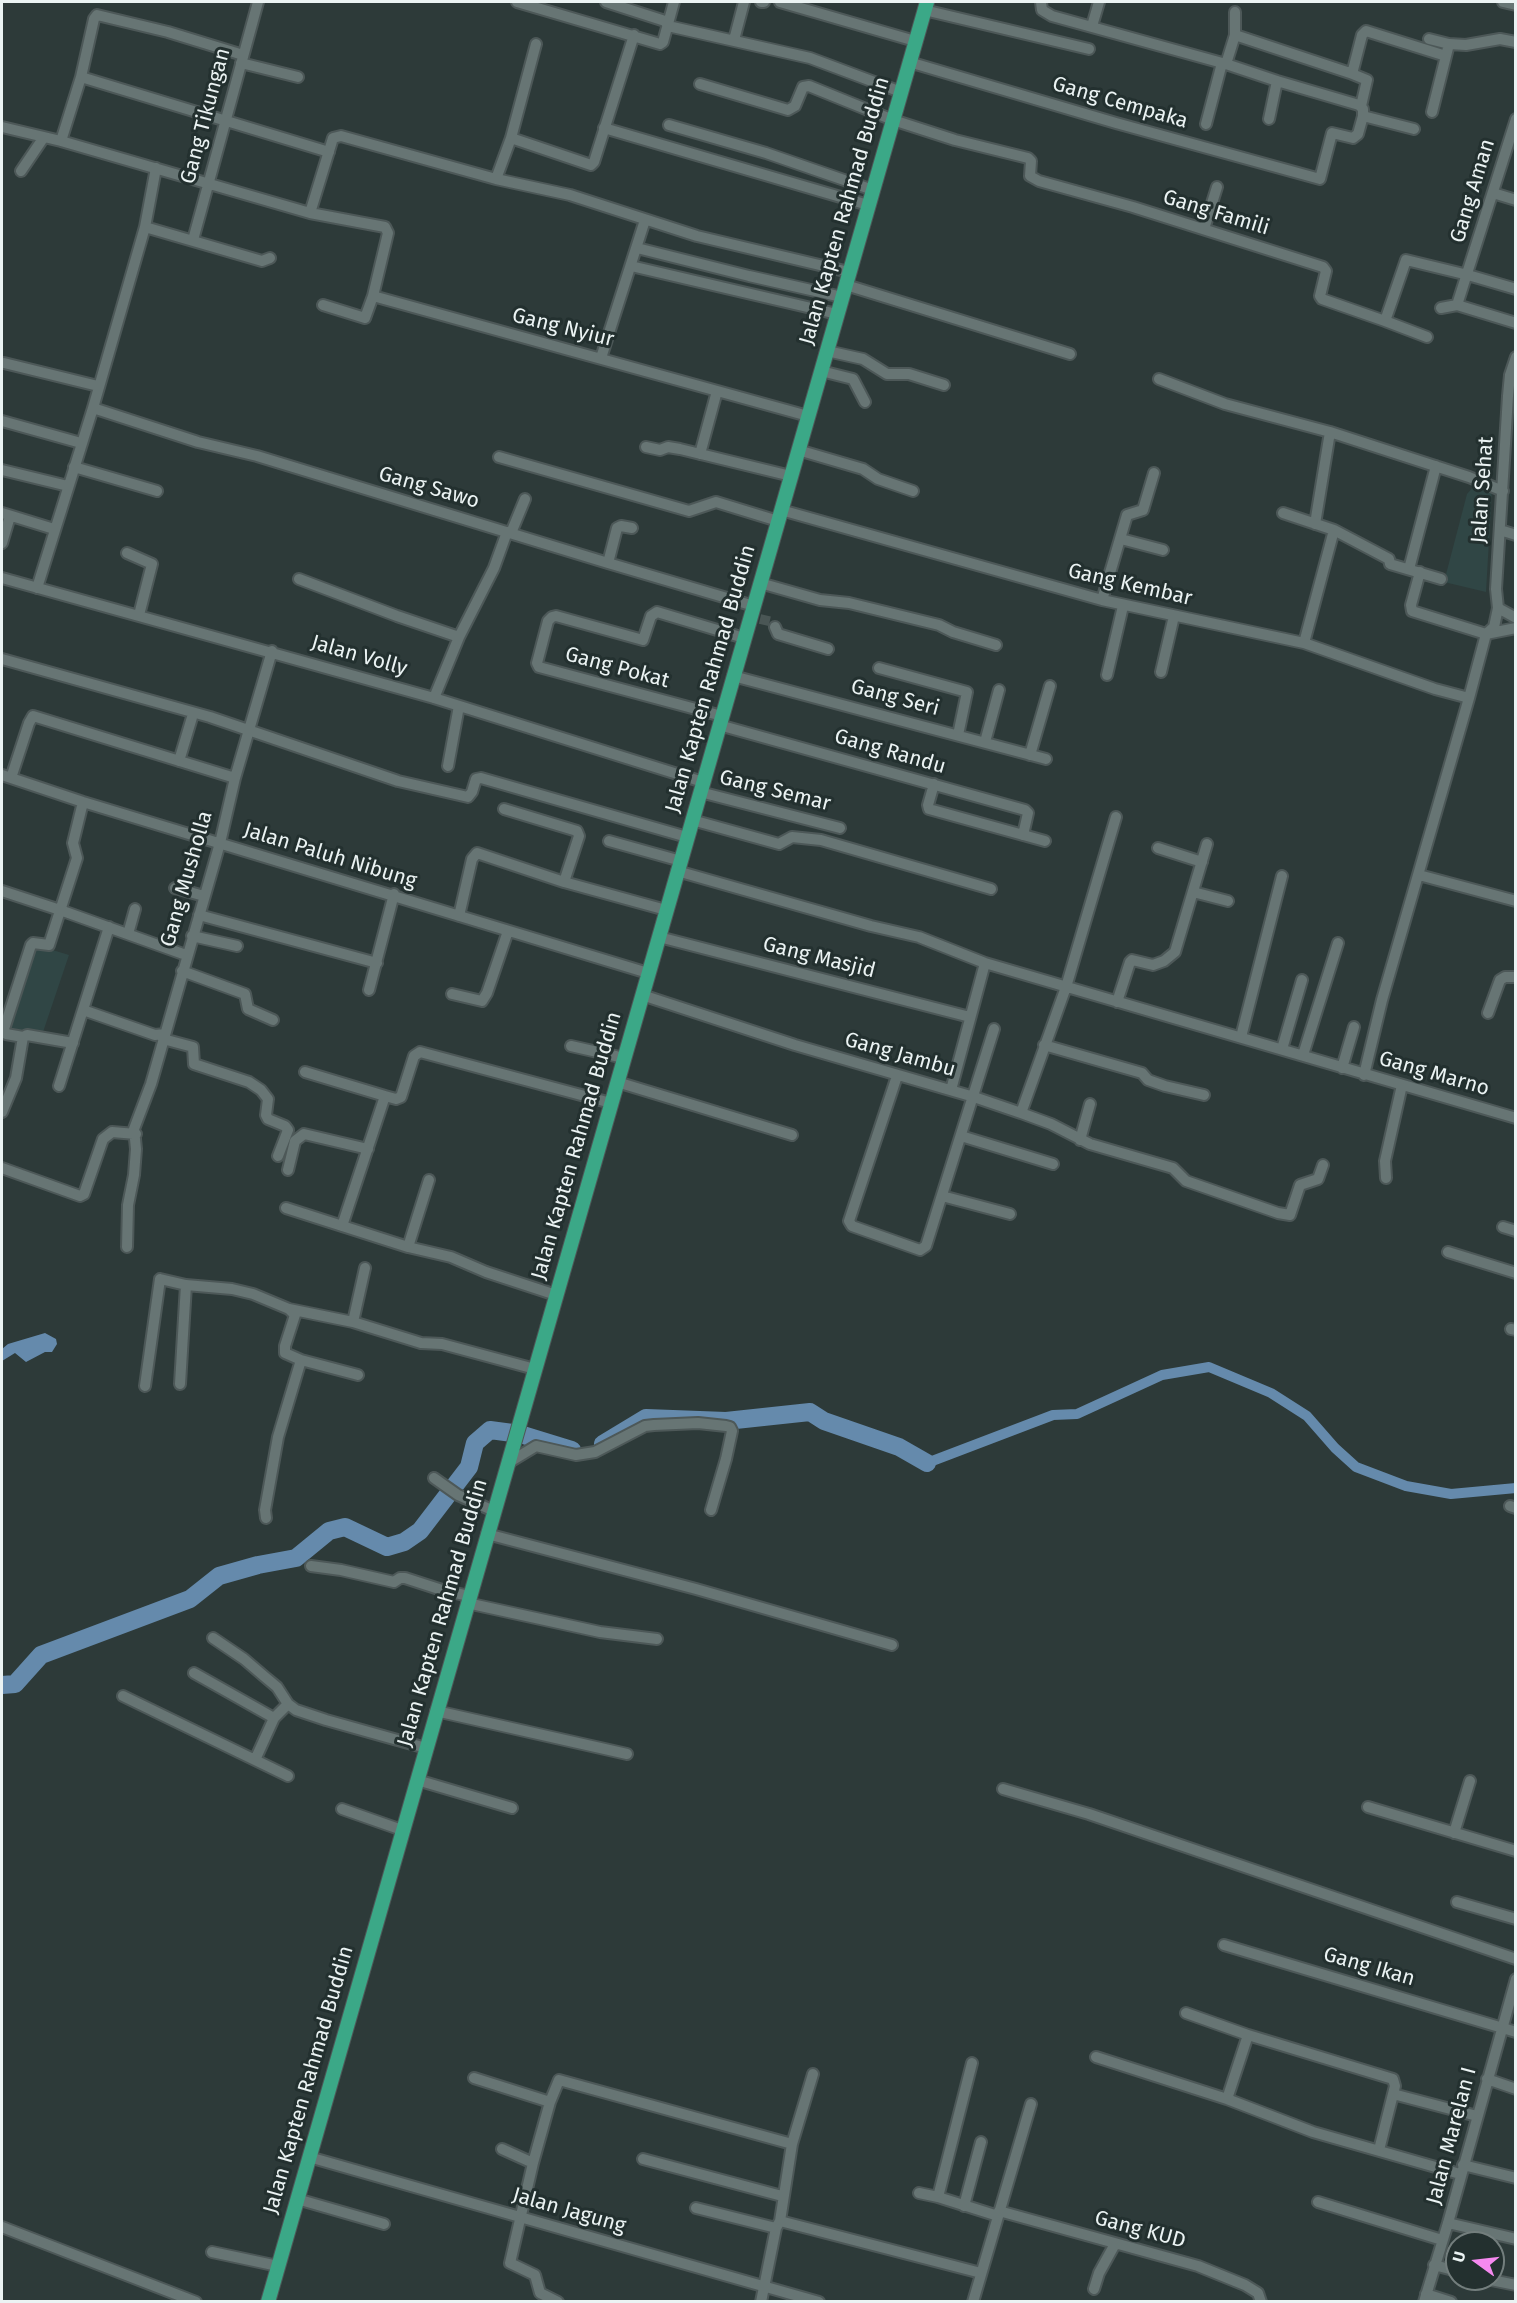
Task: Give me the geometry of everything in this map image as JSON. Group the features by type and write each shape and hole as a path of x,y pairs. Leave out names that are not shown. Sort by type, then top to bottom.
{"main road":[{"name":"Jalan Kapten Rahmad Buddin","path":"268,2301 733,676 744,638 755,614 760,583 779,515 926,6"}],"street":[{"name":"Gang Tikungan","path":"193,240 258,2"},
{"path":"517,2 660,44 663,42 674,2"},
{"path":"606,2 625,4 665,21 668,26 810,58 901,92"},
{"path":"734,40 744,2"},
{"path":"780,2 915,41"},
{"path":"1041,2 1042,10 1052,16 1224,63 1414,129"},
{"path":"1092,27 1100,2"},
{"path":"1503,2 1515,5"},
{"path":"926,6 1089,49"},
{"path":"1206,124 1235,35 1235,12"},
{"path":"61,141 81,77 94,19 98,15 168,32 298,77"},
{"path":"1350,73 1353,70 1362,34 1366,31 1446,56"},
{"path":"511,138 591,165 594,162 634,35"},
{"path":"1235,35 1367,80 1362,111"},
{"path":"1430,39 1463,46 1500,39 1515,42"},
{"path":"496,179 511,138 536,44"},
{"path":"1432,112 1449,44"},
{"name":"Gang Cempaka","path":"909,62 1116,123 1320,179 1332,133 1356,137 1362,111"},
{"path":"81,77 329,152"},
{"path":"1269,119 1277,81"},
{"path":"700,84 788,110 795,106 803,87 808,86 893,120"},
{"name":"Gang Aman","path":"1468,275 1515,119"},
{"name":"Gang Famili","path":"893,120 955,140 1028,158 1031,162 1030,176 1039,182 1204,229 1323,267 1326,271 1320,296 1322,299 1385,321"},
{"path":"669,124 766,153 873,190"},
{"path":"2,127 61,141 310,213 387,229 388,235 374,296 365,318 322,306"},
{"path":"604,128 868,205"},
{"path":"310,213 333,138 341,136 496,179 570,195 1070,354"},
{"path":"21,171 44,137"},
{"path":"37,588 93,408 145,226 156,168"},
{"path":"1204,229 1217,187"},
{"path":"1493,194 1515,200"},
{"path":"601,358 645,220"},
{"path":"145,226 262,261 270,258"},
{"path":"637,248 749,276 846,284"},
{"path":"1427,337 1385,321 1406,260 1515,289"},
{"path":"631,266 837,314"},
{"path":"1457,305 1468,275"},
{"name":"Gang Nyiur","path":"374,296 518,338 601,358 808,416"},
{"path":"1441,308 1457,305 1515,323"},
{"path":"827,351 868,361 887,374 909,374 944,385"},
{"name":"Jalan Sehat","path":"1498,608 1496,589 1508,396 1515,357"},
{"path":"4,363 98,386"},
{"path":"821,371 853,379 865,402"},
{"path":"1159,379 1225,404 1330,432 1436,466 1503,491"},
{"path":"700,454 717,391"},
{"name":"Gang Sawo","path":"93,408 198,442 257,456 509,532 608,563 755,614"},
{"path":"2,421 81,442"},
{"path":"1315,524 1330,432"},
{"path":"646,447 660,450 673,447 791,476"},
{"path":"798,450 863,469 878,479 913,491"},
{"name":"Gang Kembar","path":"499,457 689,512 716,502 779,515 1123,606 1304,642 1435,689 1469,698"},
{"path":"1436,466 1414,571 1412,611 1486,634 1515,628"},
{"path":"74,467 157,491"},
{"path":"2,470 68,486"},
{"path":"1102,600 1127,514 1143,510 1154,473"},
{"path":"434,698 459,637 494,568 525,499"},
{"path":"1283,513 1334,530 1389,559 1390,564 1441,579"},
{"path":"2,543 6,514 54,529"},
{"path":"608,563 617,528 621,526 632,528"},
{"path":"1304,642 1334,530"},
{"path":"1500,530 1515,535"},
{"path":"1121,539 1163,550"},
{"path":"127,553 152,564 139,615"},
{"name":"Jalan Volly","path":"2,578 272,651 434,698 702,787"},
{"path":"299,579 459,637"},
{"path":"760,583 820,600 849,603 939,625 953,632 996,645"},
{"path":"1107,675 1123,606"},
{"path":"1364,1075 1382,1000 1486,634 1494,627 1498,608 1515,618"},
{"name":"Gang Pokat","path":"721,721 537,666 548,621 554,616 643,640 651,616 657,612 744,638"},
{"path":"1161,672 1174,616"},
{"path":"775,627 778,634 828,649"},
{"name":"Gang Musholla","path":"126,1243 126,1222 134,1175 137,1117 151,1084 272,651"},
{"path":"2,659 210,717 376,774 458,796 469,797 476,779 481,778 687,837"},
{"path":"879,668 967,692 958,735"},
{"name":"Gang Seri","path":"733,676 1046,759"},
{"path":"1030,755 1050,686"},
{"path":"985,742 999,690"},
{"path":"448,766 459,706"},
{"path":"179,761 193,714"},
{"path":"6,776 33,716 235,777"},
{"name":"Gang Randu","path":"721,721 1027,811 1023,835"},
{"name":"Jalan Paluh Nibung","path":"6,776 84,802 394,894 457,916 648,973"},
{"path":"934,784 927,805 928,809 1046,841"},
{"name":"Gang Semar","path":"702,787 840,828"},
{"path":"73,1043 27,1035 22,1037 6,1034 4,1029 33,943 49,945 77,858 73,843 84,802"},
{"path":"504,809 577,831 579,836 564,882"},
{"path":"1022,1113 1066,987 1106,859 1116,817"},
{"path":"692,820 779,844 792,837 821,840 991,889"},
{"name":"Gang Marno","path":"609,841 679,866 871,926 920,937 985,963 1303,1054 1364,1075 1515,1118"},
{"path":"1117,1002 1132,960 1153,964 1164,962 1175,952 1208,844"},
{"path":"1158,848 1202,862"},
{"path":"457,916 471,859 477,853 564,882 666,910"},
{"path":"1419,875 1515,901"},
{"path":"1241,1037 1282,876"},
{"path":"175,888 204,896"},
{"path":"2,891 186,955"},
{"path":"1193,892 1228,901"},
{"path":"369,990 394,894"},
{"path":"128,934 135,909"},
{"path":"199,915 377,963"},
{"path":"59,1086 109,927"},
{"path":"452,994 482,1000 488,993 508,931"},
{"path":"192,936 237,946"},
{"name":"Gang Masjid","path":"658,938 970,1017"},
{"path":"1303,1054 1338,942"},
{"path":"951,1090 985,963"},
{"path":"182,972 244,994 248,1009 252,1013 273,1020"},
{"path":"1488,1013 1498,982 1502,978 1513,977"},
{"path":"1282,1049 1302,980"},
{"name":"Gang Jambu","path":"642,994 897,1076 951,1090 1022,1113 1051,1124 1080,1140 1173,1168 1186,1181 1287,1215 1292,1213 1300,1185 1318,1179 1323,1165"},
{"path":"83,1010 192,1047 194,1064 249,1082 261,1090 268,1099 266,1115 268,1119 285,1126 288,1130 278,1156"},
{"path":"1342,1068 1354,1027"},
{"path":"897,1076 849,1221 852,1226 920,1250 926,1246 994,1029"},
{"path":"2,1112 16,1078 22,1037"},
{"path":"1044,1045 1142,1073 1148,1080 1165,1086 1204,1095"},
{"path":"571,1046 624,1058"},
{"path":"305,1072 396,1099 401,1097 414,1056 420,1052 611,1102"},
{"path":"617,1082 792,1135"},
{"path":"1386,1178 1385,1161 1402,1085"},
{"path":"342,1226 386,1096"},
{"path":"1080,1140 1090,1104"},
{"path":"2,1168 80,1196 84,1194 103,1140 112,1132 135,1131"},
{"path":"288,1170 295,1141 304,1134 368,1149"},
{"path":"961,1136 1053,1164"},
{"path":"408,1247 429,1180"},
{"path":"942,1196 1010,1214"},
{"path":"286,1208 408,1247 451,1257 486,1272 556,1295"},
{"path":"1503,1227 1515,1231"},
{"path":"1448,1252 1515,1273"},
{"path":"352,1322 364,1269"},
{"path":"145,1386 159,1280 232,1289 253,1294 290,1309 352,1322 421,1343 442,1344 535,1369"},
{"path":"180,1384 186,1285"},
{"path":"290,1309 294,1316 285,1353 301,1360 358,1375"},
{"path":"266,1518 265,1510 278,1437 301,1360"},
{"path":"508,1463 536,1446 576,1455 595,1452 645,1426 673,1423 726,1426 732,1431 711,1510"},
{"path":"434,1478 458,1495 494,1511"},
{"path":"487,1534 696,1589 892,1646"},
{"path":"311,1566 394,1582 405,1578 468,1600 600,1632 657,1639"},
{"path":"213,1638 244,1659 277,1687 288,1704 296,1710 426,1748"},
{"path":"194,1673 274,1718"},
{"path":"123,1696 288,1776"},
{"path":"255,1760 274,1718 288,1704"},
{"path":"436,1711 627,1754"},
{"path":"417,1780 512,1808"},
{"path":"1454,1833 1470,1781"},
{"path":"1003,1789 1089,1814 1515,1959"},
{"path":"1368,1807 1515,1851"},
{"path":"342,1809 402,1830"},
{"path":"1457,1902 1515,1919"},
{"name":"Gang Ikan","path":"1224,1945 1515,2032"},
{"name":"Jalan Marelan I","path":"1425,2298 1502,2027 1511,2009 1515,1979"},
{"path":"1186,2013 1248,2035 1393,2079 1395,2083 1393,2094 1379,2150"},
{"path":"1227,2099 1248,2035"},
{"path":"1096,2057 1227,2099 1313,2132 1462,2169 1515,2178"},
{"path":"938,2198 972,2063"},
{"path":"761,2301 778,2225 792,2144 813,2074"},
{"path":"474,2078 550,2102"},
{"path":"1487,2079 1515,2089"},
{"path":"558,2301 540,2294 535,2275 510,2263 533,2163 550,2102 559,2080 792,2144"},
{"path":"1393,2094 1477,2116"},
{"path":"973,2301 1031,2104"},
{"path":"964,2206 981,2142"},
{"path":"502,2149 533,2163"},
{"name":"Jalan Jagung","path":"309,2157 819,2301"},
{"path":"643,2159 782,2196"},
{"name":"Gang KUD","path":"919,2193 1198,2266 1245,2285 1258,2293 1261,2301"},
{"path":"297,2199 384,2224"},
{"path":"1318,2202 1442,2240"},
{"path":"696,2208 981,2273"},
{"path":"1448,2223 1515,2240"},
{"path":"2,2227 196,2301"},
{"path":"1094,2289 1099,2273 1115,2244"},
{"path":"212,2252 278,2266"},
{"path":"1434,2265 1445,2268"},
{"path":"1425,2298 1451,2301"}],"shaded area":[{"path":"1479,484 1492,489 1486,592 1444,582 1467,494"},
{"path":"36,945 69,955 42,1035 7,1032"}],"water":[{"path":"45,1333 56,1339 57,1344 52,1352 45,1352 26,1362 15,1353 2,1361 2,1349 8,1344"}],"waterway":[{"path":"927,1463 1053,1415 1077,1414 1162,1375 1209,1367 1271,1393 1307,1416 1335,1448 1356,1467 1406,1486 1451,1494 1516,1488"},
{"path":"603,1444 646,1418 726,1421 810,1412 824,1421 899,1447 927,1463"},
{"path":"2,1685 15,1684 41,1655 190,1599 219,1576 258,1565 296,1558 329,1531 345,1527 387,1547 404,1542 420,1531 469,1467 475,1443 490,1430 520,1434 572,1450"}],"tunnel":[{"path":"760,619 773,622 775,627"}]}
